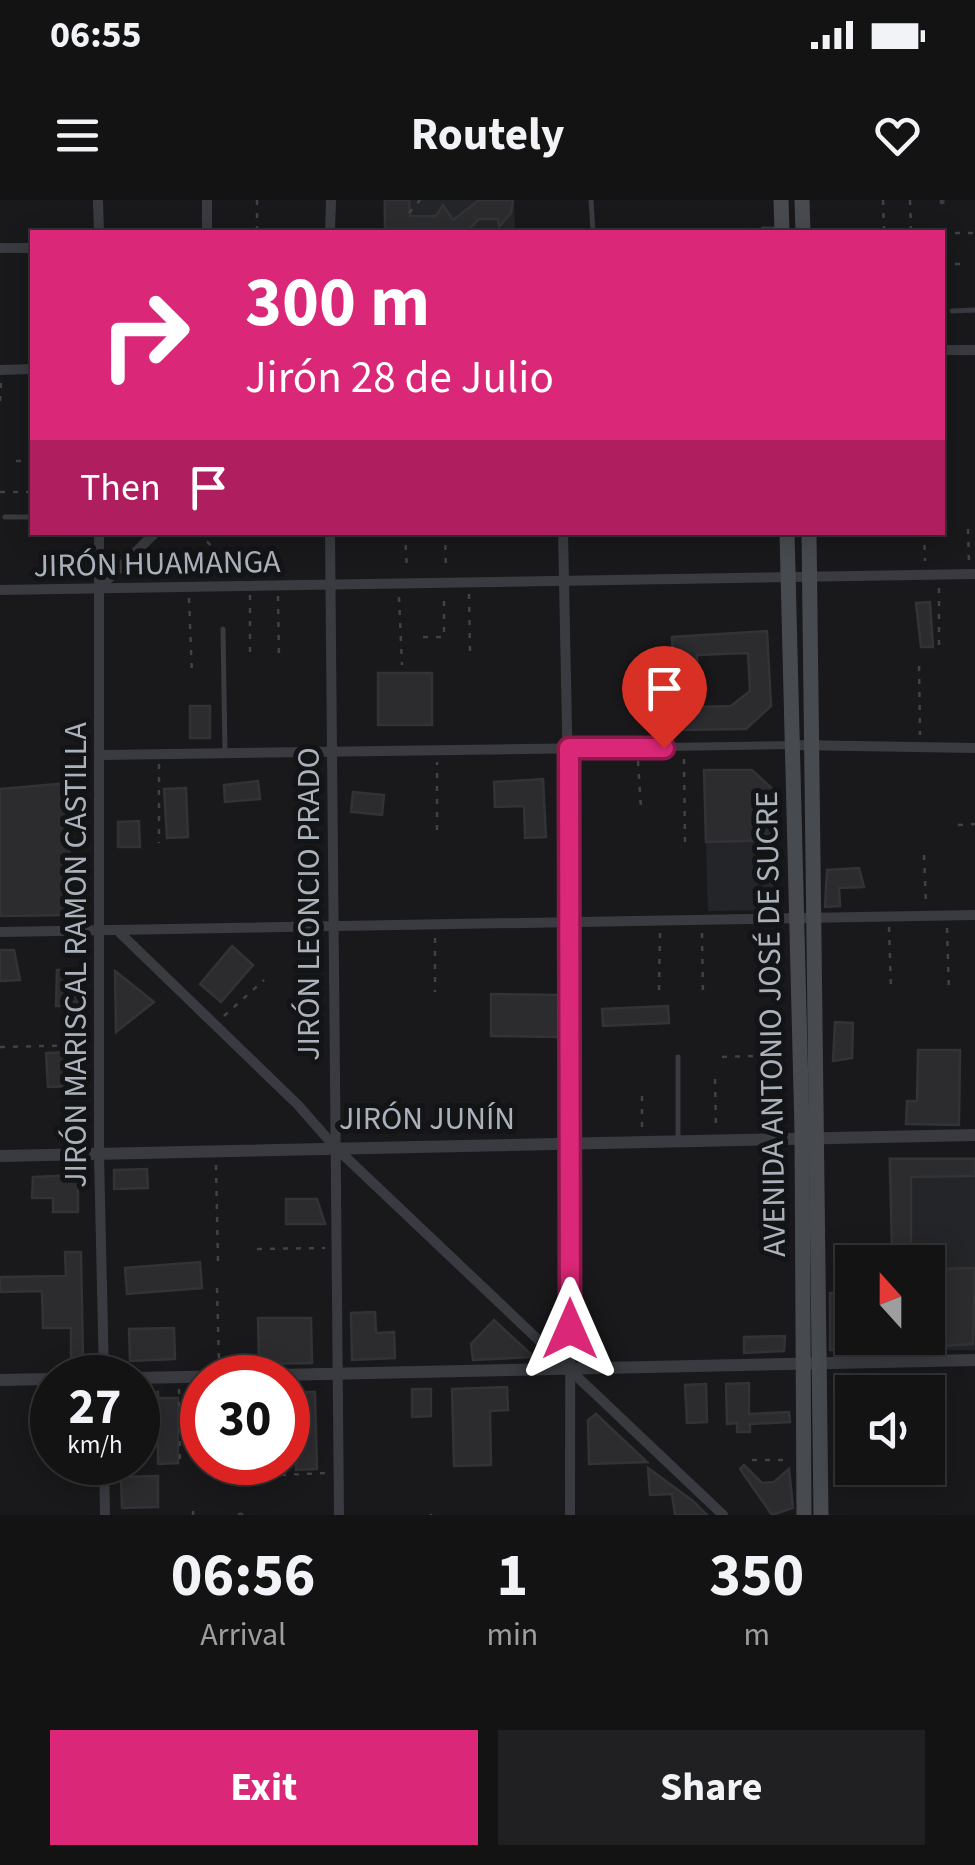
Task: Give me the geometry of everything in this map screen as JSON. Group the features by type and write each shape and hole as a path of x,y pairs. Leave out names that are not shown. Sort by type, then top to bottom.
{"main road":[{"path":"782,200 782,230"},
{"path":"802,200 803,230"},
{"name":"AVENIDA ANTONIO JOSÉ DE SUCRE","path":"788,535 800,1054 810,1140"},
{"name":"AVENIDA ANTONIO JOSÉ DE SUCRE","path":"809,535 815,919 810,1140 811,1363 821,1515"},
{"name":"AVENIDA ANTONIO JOSÉ DE SUCRE","path":"804,1515 803,1460 811,1363"}],"street":[{"path":"98,200 100,230"},
{"path":"207,200 208,230"},
{"path":"330,230 331,200"},
{"path":"0,248 30,248"},
{"path":"945,350 975,350"},
{"path":"1,370 30,370"},
{"name":"JIRÓN MARISCAL RAMON CASTILLA","path":"99,535 99,1154 103,1355"},
{"path":"99,589 153,535"},
{"name":"JIRÓN LEONCIO PRADO","path":"330,535 339,1515"},
{"path":"564,535 572,925 570,1515"},
{"name":"JIRÓN HUAMANGA","path":"0,590 972,574"},
{"path":"102,755 332,755 792,745 975,748"},
{"path":"0,932 975,915"},
{"path":"118,931 334,1146 723,1515"},
{"name":"JIRÓN JUNÍN","path":"0,1156 975,1135"},
{"path":"310,1375 570,1366 975,1360"},
{"path":"160,1377 179,1377"},
{"path":"0,1380 30,1379"},
{"path":"104,1485 104,1515"}],"lane":[{"path":"591,200 593,230"},
{"path":"762,229 772,230"},
{"path":"952,311 975,310"},
{"path":"4,517 30,518"},
{"path":"223,630 225,755"},
{"path":"678,1056 678,1143"}],"path":[{"path":"257,200 257,230"},
{"path":"408,212 420,200"},
{"path":"883,200 884,230"},
{"path":"910,200 911,230"},
{"path":"704,230 762,229"},
{"path":"945,232 975,232"},
{"path":"945,264 968,264"},
{"path":"0,401 1,370"},
{"path":"16,462 30,462"},
{"path":"0,492 30,492"},
{"path":"968,529 972,574"},
{"path":"201,535 218,553"},
{"path":"241,535 246,541"},
{"path":"402,665 405,535"},
{"path":"423,638 444,636 445,535"},
{"path":"924,535 926,574"},
{"path":"939,574 939,647"},
{"path":"468,582 470,652"},
{"path":"250,586 250,659"},
{"path":"278,586 279,660"},
{"path":"188,587 192,676"},
{"path":"919,666 920,748"},
{"path":"684,747 686,843"},
{"path":"637,748 641,810"},
{"path":"437,830 438,752"},
{"path":"159,755 159,842"},
{"path":"958,825 975,824"},
{"path":"924,855 926,916"},
{"path":"947,916 948,992"},
{"path":"889,917 891,990"},
{"path":"702,922 703,997"},
{"path":"659,990 660,923"},
{"path":"434,924 435,992"},
{"path":"214,1024 264,980"},
{"path":"0,1047 102,1044"},
{"path":"722,1057 800,1054"},
{"path":"715,1079 717,1142"},
{"path":"642,1089 642,1144"},
{"path":"215,1150 218,1264"},
{"path":"257,1249 335,1248"},
{"path":"217,1288 219,1355"},
{"path":"179,1377 180,1462"},
{"path":"752,1460 803,1460"},
{"path":"310,1475 339,1474"}],"shaded area":[{"path":"383,200 514,200 515,230 384,230"},
{"path":"779,840 780,910 708,911 706,842"},
{"path":"888,1157 975,1157 975,1350 945,1350 945,1245 891,1245"}],"building":[{"path":"385,200 409,200 410,216 436,216 443,205 453,220 479,200 513,200 511,213 499,227 498,219 479,219 468,230 385,230"},
{"path":"930,602 933,647 921,647 916,603"},
{"path":"767,631 771,706 746,729 675,730 672,637","holes":["748,653 750,691 731,706 699,707 697,655"]},
{"path":"378,673 432,673 432,725 378,725"},
{"path":"190,706 210,706 210,738 190,738"},
{"path":"704,770 752,770 778,794 779,840 706,842"},
{"path":"543,779 546,837 525,838 524,806 495,807 494,782"},
{"path":"258,781 260,799 225,802 224,785"},
{"path":"68,783 70,893 75,893 75,915 0,916 0,789"},
{"path":"186,788 188,837 167,838 164,789"},
{"path":"353,792 384,795 382,815 351,812"},
{"path":"139,821 140,847 118,847 118,822"},
{"path":"859,868 864,887 839,888 840,906 825,907 827,870"},
{"path":"232,946 253,965 221,1002 200,984"},
{"path":"0,950 14,950 20,980 0,981"},
{"path":"57,970 78,970 78,1006 56,1006"},
{"path":"115,971 154,1002 116,1032"},
{"path":"491,994 560,995 559,1037 491,1036"},
{"path":"668,1006 669,1023 603,1026 602,1009"},
{"path":"835,1022 853,1023 852,1058 833,1061"},
{"path":"918,1050 960,1050 959,1125 906,1124 907,1101 917,1101"},
{"path":"77,1052 78,1086 48,1087 46,1053"},
{"path":"890,1159 975,1159 975,1176 911,1177 911,1245 892,1245"},
{"path":"147,1169 148,1188 114,1189 114,1170"},
{"path":"78,1175 78,1212 53,1212 53,1198 32,1198 33,1177"},
{"path":"286,1199 317,1199 325,1224 286,1224"},
{"path":"65,1252 81,1252 83,1355 71,1355 71,1328 43,1328 42,1291 0,1292 0,1277 66,1276"},
{"path":"200,1262 202,1288 127,1294 125,1268"},
{"path":"975,1268 973,1344 945,1346 945,1269"},
{"path":"830,1293 835,1293 835,1350 830,1350"},
{"path":"375,1312 376,1333 394,1332 395,1358 352,1360 351,1313"},
{"path":"258,1318 311,1318 312,1363 310,1355 259,1355"},
{"path":"494,1320 534,1357 473,1360 471,1344"},
{"path":"174,1328 175,1359 130,1355 129,1329"},
{"path":"785,1336 784,1351 744,1353 744,1337"},
{"path":"749,1383 749,1414 789,1412 790,1422 750,1424 750,1432 737,1432 737,1423 727,1424 726,1384"},
{"path":"706,1384 707,1422 687,1423 685,1385"},
{"path":"507,1387 508,1410 490,1411 491,1465 454,1466 452,1389"},
{"path":"412,1389 431,1389 431,1416 412,1417"},
{"path":"310,1392 315,1392 317,1469 310,1469"},
{"path":"160,1398 178,1398 178,1463 160,1464"},
{"path":"596,1414 647,1462 589,1464 588,1420"},
{"path":"744,1465 762,1483 774,1482 789,1469 793,1508 772,1515 740,1469"},
{"path":"648,1468 707,1515 675,1515 672,1494 650,1495"},
{"path":"121,1485 158,1485 158,1507 122,1508"}],"route":[{"path":"570,1329 569,748 664,748"}]}
